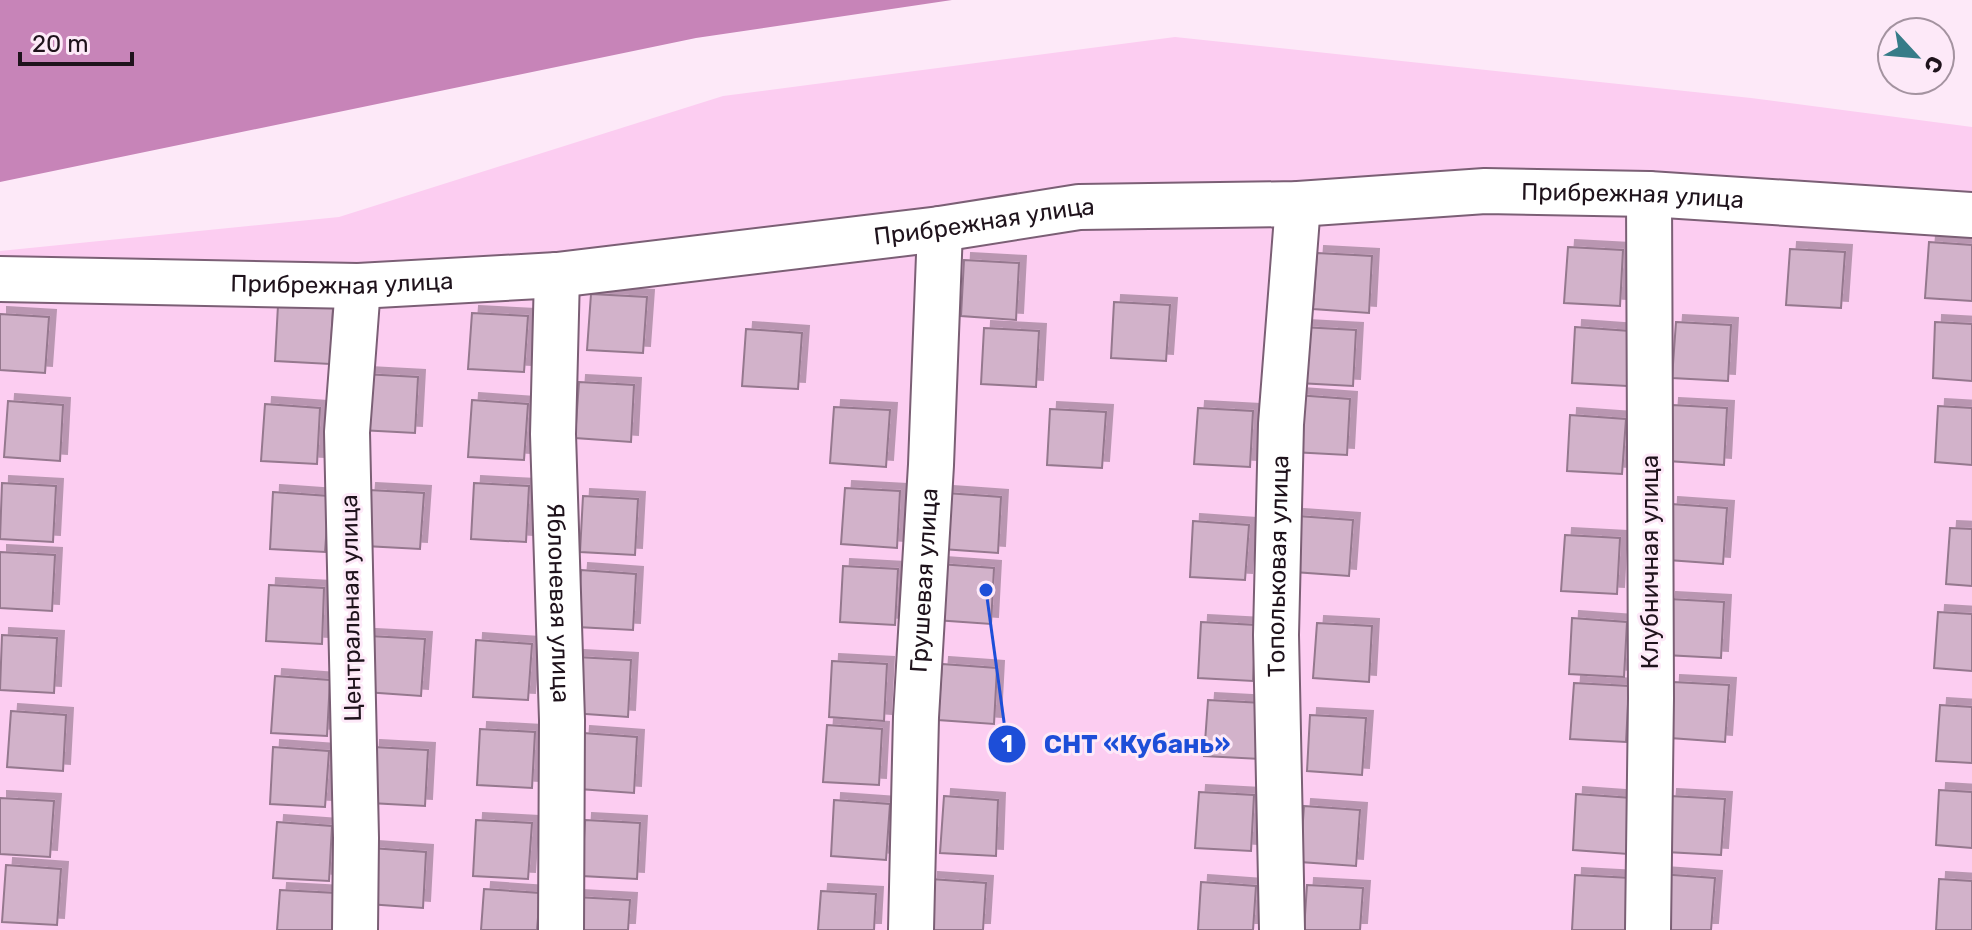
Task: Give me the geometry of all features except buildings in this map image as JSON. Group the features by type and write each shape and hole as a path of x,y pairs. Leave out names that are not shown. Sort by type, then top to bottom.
{"street":[{"name":"Прибрежная улица","path":"0,279 358,286 557,275 940,229 1079,207 1298,204 1485,191 1649,194 1972,215"},
{"name":"Клубничная улица","path":"1648,930 1651,698 1649,194"},
{"name":"Топольковая улица","path":"1282,930 1276,635 1281,424 1298,204"},
{"name":"Грушевая улица","path":"911,930 916,717 931,465 940,229"},
{"name":"Яблоневая улица","path":"557,275 553,434 562,720 561,930"},
{"name":"Центральная улица","path":"355,930 356,838 347,432 358,286"}],"shaded area":[{"path":"0,0 952,0 696,38 0,182"},
{"path":"1175,37 1751,98 1972,127 1972,930 0,930 0,251 339,217 723,96"}],"place":[{"name":"СНТ «Кубань»","path":"986,590"}]}
